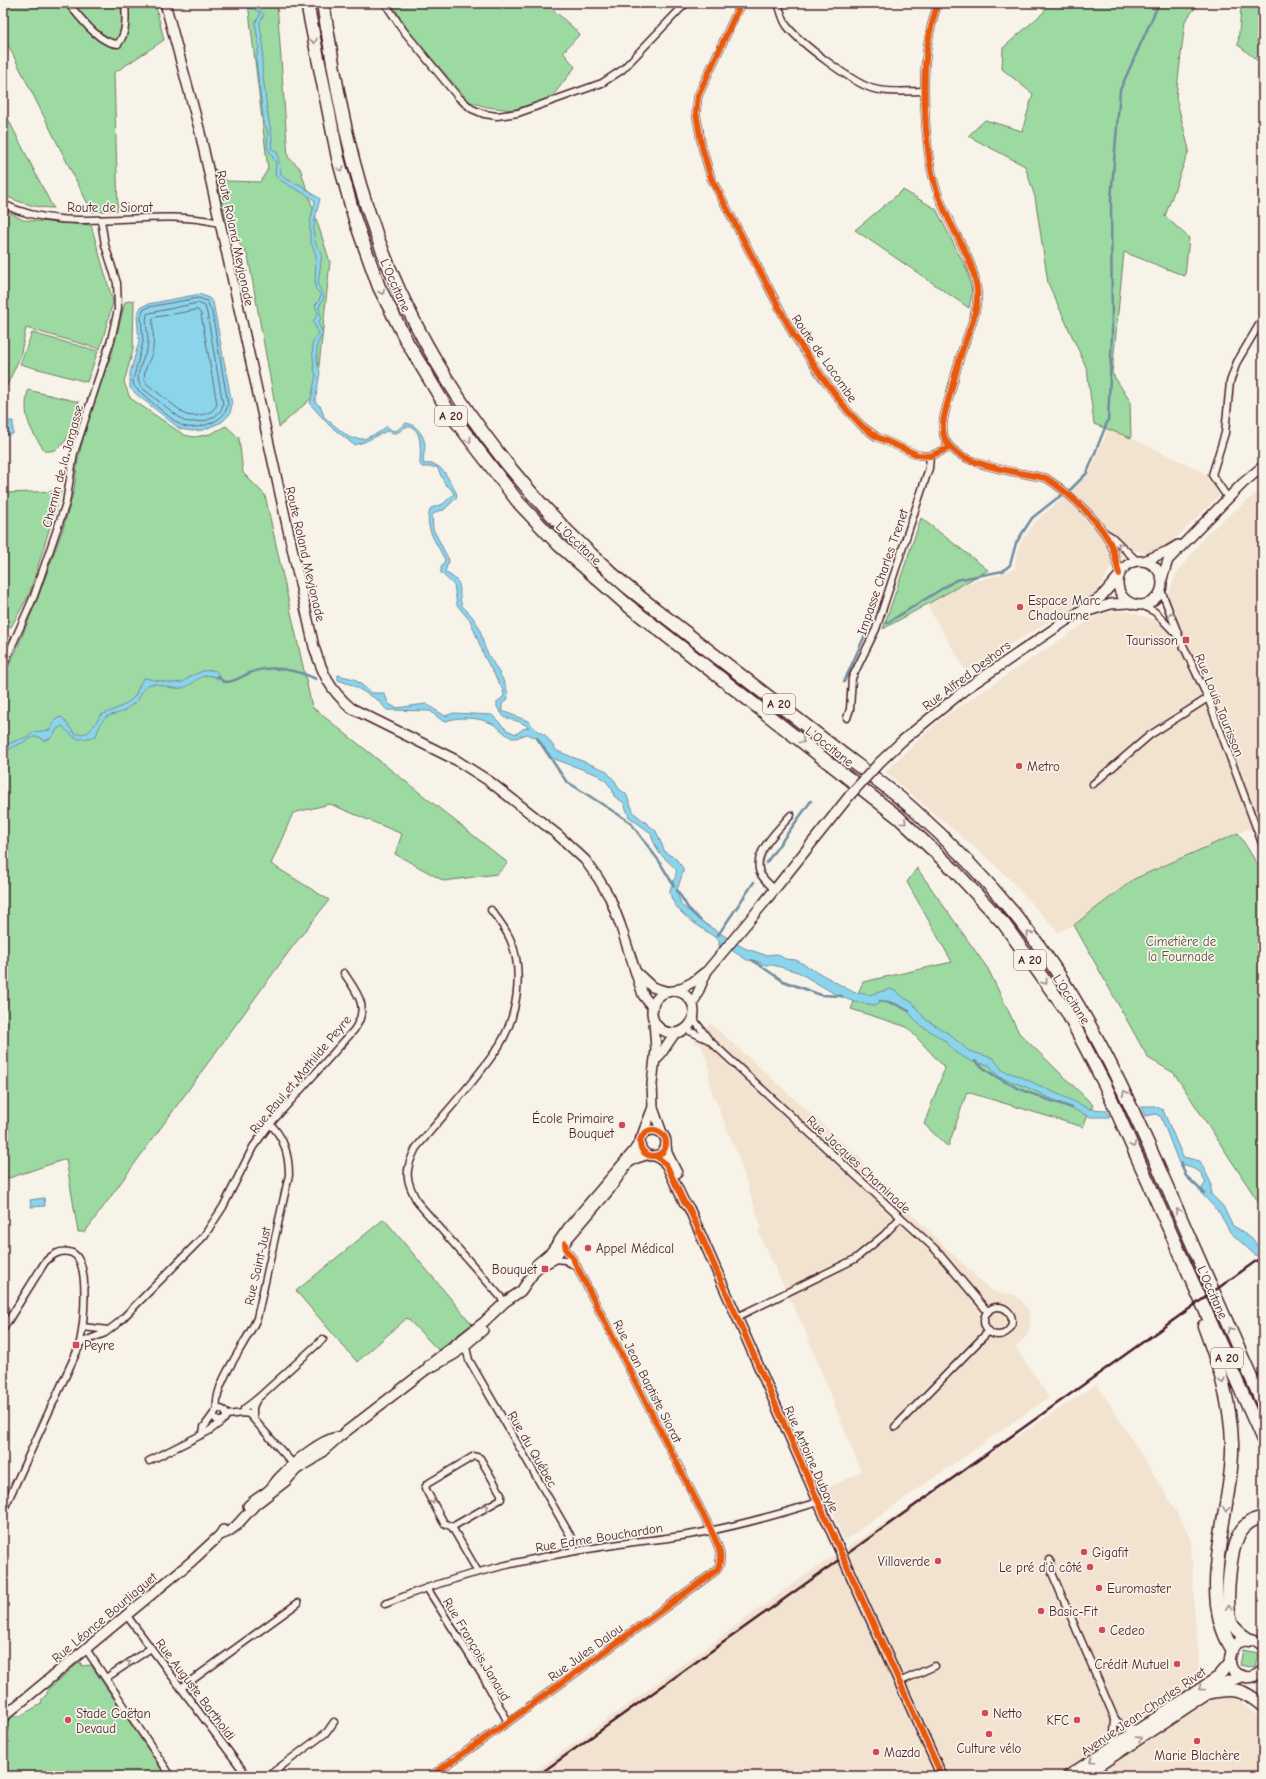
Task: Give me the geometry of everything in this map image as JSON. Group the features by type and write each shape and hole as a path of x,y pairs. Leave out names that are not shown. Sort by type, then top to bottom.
{"highway":[{"name":"L'Occitane","path":"307,3 338,158 355,220 379,287 407,342 449,412 519,503 559,545 626,604 898,817 954,870 1004,924 1070,1018 1108,1092 1263,1440"},
{"name":"L'Occitane","path":"323,3 336,82 351,152 366,206 398,288 421,336 447,381 487,438 523,484 569,533 627,587 910,807 966,858 1017,916 1051,962 1079,1004 1105,1053 1151,1149 1263,1404"},
{"path":"1190,1276 1199,1311 1215,1356 1230,1416 1232,1444 1231,1472 1219,1555 1217,1582 1220,1624 1226,1640 1232,1649"},
{"path":"1257,1641 1235,1629 1230,1612 1229,1589 1235,1543 1244,1527 1251,1521 1263,1518"},
{"path":"1208,1693 1224,1689 1234,1689 1244,1693 1263,1706"}],"main road":[{"name":"Route Roland Meyjonade","path":"165,3 199,128 314,647 328,683 339,698 352,708 456,760 489,781 558,835 585,860 610,898 643,994 653,1008"},
{"path":"1074,616 1111,604 1129,603 1142,606 1154,600 1161,590 1162,579 1168,560 1228,498 1263,466"},
{"path":"1074,616 1102,596 1130,563 1141,561 1168,551 1188,539"},
{"path":"1141,561 1156,567 1162,579"},
{"path":"1119,575 1117,582 1120,594 1129,603"},
{"name":"Rue Alfred Deshors","path":"774,889 850,795 879,763 902,741 956,696 1049,631 1074,616"},
{"path":"666,1143 663,1151 656,1156 646,1154 640,1148 639,1143 652,1107 652,1084 656,1049 653,1008 658,997 694,982 707,971 774,889"},
{"name":"Route Roland Meyjonade","path":"635,971 652,987 672,991"},
{"path":"655,1063 663,1048 674,1033 685,1029 692,1021 693,1007 707,971"},
{"path":"672,991 686,995 693,1007"},
{"path":"654,1021 662,1030 674,1033"},
{"name":"Rue Antoine Dubayle","path":"652,1107 666,1143 667,1153 688,1198 689,1208"},
{"path":"643,1134 650,1130 655,1130 662,1133"},
{"name":"Rue Léonce Bourliaguet","path":"536,1268 554,1259 584,1216 639,1143"},
{"name":"Rue Léonce Bourliaguet","path":"607,1187 627,1164 646,1154"},
{"name":"Rue Antoine Dubayle","path":"656,1156 666,1164 684,1202 689,1208 853,1580 942,1776"},
{"name":"Rue Léonce Bourliaguet","path":"3,1717 127,1616 220,1535 228,1532 236,1526 255,1506 286,1482 295,1467 314,1459 339,1437 427,1369 431,1368 491,1323 500,1314 503,1305 521,1291 537,1264 551,1252 563,1235 584,1216"},
{"path":"1242,1676 1237,1673 1230,1663 1229,1658 1232,1649 1242,1641 1257,1641"},
{"name":"Avenue Jean-Charles Rivet","path":"1068,1776 1218,1677 1230,1663"},
{"name":"Avenue Jean-Charles Rivet","path":"1083,1776 1228,1681 1242,1676 1253,1677 1263,1670"}],"street":[{"path":"68,3 91,29 106,42 112,44 118,44 123,37 126,16 125,3"},
{"path":"386,3 403,30 458,97 472,108 484,114 497,116 518,113 602,83 622,70 686,3"},
{"name":"Route de Lacombe","path":"741,3 698,96 696,113 702,147 711,178 766,286 793,334 822,377 847,410 862,426 877,437 918,456 930,456"},
{"path":"778,3 788,27 814,51 861,85 876,90 923,91"},
{"path":"938,3 925,52 923,91 928,146 932,174 937,193 971,264 977,292 974,316 961,355 943,421 944,438 949,448 965,459 1046,478 1057,485 1102,531 1113,549 1119,575"},
{"name":"Route de Siorat","path":"3,204 30,215 53,218 101,220 194,218 219,223"},
{"name":"Chemin de la Jargasse","path":"3,666 34,596 66,503 74,454 111,340 118,309 116,283 105,245 101,220"},
{"path":"1228,498 1212,475 1225,433 1230,382 1237,362 1263,318"},
{"path":"930,456 949,448"},
{"name":"Impasse Charles Trenet","path":"847,718 850,709 852,678 876,629 887,598 923,489 929,468 930,456"},
{"path":"1102,531 1112,537 1141,561"},
{"path":"1161,590 1181,640"},
{"path":"1142,606 1155,612 1181,640"},
{"name":"Rue Louis Taurisson","path":"1181,640 1208,698 1263,846"},
{"path":"1093,784 1150,735 1208,698"},
{"path":"774,889 760,872 758,860 762,850 791,815"},
{"path":"491,910 503,924 511,942 516,962 517,983 514,1013 499,1046 416,1148 409,1163 406,1175 410,1189 418,1203 503,1305"},
{"name":"Rue Paul et Mathilde Peyre","path":"80,1343 108,1330 118,1323 204,1236 224,1207 253,1147 270,1124 358,1024 363,1012 362,1003 344,973"},
{"name":"Rue Jacques Chaminade","path":"693,1007 695,1021 709,1040 934,1250 988,1312"},
{"name":"Rue Jacques Chaminade","path":"685,1029 709,1040"},
{"name":"Rue Saint-Just","path":"216,1411 216,1400 225,1375 252,1331 257,1318 289,1175 289,1159 285,1145 276,1130 270,1124"},
{"path":"737,1317 855,1259 900,1218"},
{"name":"Rue Jean Baptiste Siorat","path":"565,1243 566,1250 573,1259 711,1530"},
{"path":"3,1329 45,1262 53,1254 67,1251 72,1252 79,1258 83,1270 83,1327 80,1343 3,1511"},
{"path":"554,1259 565,1260 577,1267"},
{"path":"997,1307 1002,1307 1009,1312 1012,1321 1010,1328 1004,1333 997,1334 988,1331 984,1323 984,1318 988,1312 997,1307"},
{"path":"83,1327 108,1330"},
{"path":"895,1427 988,1331"},
{"path":"243,1413 244,1408 257,1399 323,1339"},
{"name":"Rue du Québec","path":"464,1342 469,1360 570,1534 575,1551"},
{"path":"452,1351 469,1360"},
{"path":"253,1418 254,1407 257,1399"},
{"path":"203,1433 204,1427 216,1411 224,1410 227,1415"},
{"path":"216,1411 215,1418 221,1422"},
{"path":"227,1415 243,1413 253,1418 295,1467"},
{"path":"149,1461 209,1431 225,1420 227,1415"},
{"path":"452,1527 501,1499 501,1494 480,1458 474,1456 427,1484 425,1488 444,1523 452,1527 478,1572"},
{"name":"Rue Edme Bouchardon","path":"385,1604 427,1588 478,1572 575,1551 711,1530 759,1520 812,1504 818,1500"},
{"name":"Rue Jules Dalou","path":"431,1776 717,1570 721,1562 720,1552 711,1530"},
{"path":"1050,1560 1052,1574 1115,1720 1123,1727 1139,1729"},
{"name":"Rue François Janaud","path":"427,1588 484,1678 508,1722"},
{"path":"181,1688 298,1603"},
{"name":"Rue Auguste Bartholdi","path":"127,1616 247,1776"},
{"path":"106,1678 151,1648"},
{"path":"86,1649 172,1776"},
{"path":"899,1682 935,1666"},
{"path":"1113,1746 1115,1720"},
{"path":"268,1776 327,1732 334,1722"}],"shaded area":[{"path":"1108,429 1202,471 1220,495 1172,542 1152,552 1144,553 1131,549 1108,571 1105,579 1095,594 966,671 927,605 966,583 1000,575 1014,569 1019,545 1035,522 1089,474"},
{"path":"1263,488 1263,832 1248,829 1134,879 1074,925 1058,932 1001,870 885,772 941,719 1096,616 1114,611 1130,612 1153,619 1177,614 1168,596 1176,574 1208,532"},
{"path":"710,1023 860,1158 866,1170 989,1289 996,1293 1013,1294 1021,1300 1029,1311 1030,1327 1027,1335 1016,1348 1049,1397 844,1541 824,1490 861,1472 804,1328 758,1232 761,1227 739,1159 709,1084 709,1066 701,1045 694,1042"},
{"path":"1097,1384 1166,1494 1191,1538 1195,1621 1201,1671 1236,1697 1263,1721 1263,1776 529,1776 814,1569"}],"green space":[{"path":"3,3 155,3 164,40 114,73 118,210 92,212 3,35"},
{"path":"248,3 277,3 288,157 300,168 330,262 316,394 279,427 248,256 228,227 214,168 227,181 260,182 268,169"},
{"path":"392,3 546,3 580,34 563,52 575,67 551,98 512,110 487,107 470,102 409,33"},
{"path":"1036,3 1199,3 1185,21 1176,97 1189,150 1165,216 1189,238 1185,276 1124,252 1112,373 1130,401 1131,438 1094,424 1087,369 1048,283 1035,197 1025,166 968,136 985,120 1022,131 1033,94 1002,69 1003,48 1045,11"},
{"path":"1245,3 1263,3 1263,65 1238,45 1241,8"},
{"path":"3,109 53,208 27,204 3,195"},
{"path":"903,190 936,209 967,270 972,292 969,308 855,230"},
{"path":"3,209 23,220 91,225 113,302 100,349 26,328 20,357 3,394"},
{"path":"134,300 133,350 124,382 130,398 184,435 195,437 210,434 226,426 239,438 243,473 265,495 312,707 508,863 497,874 444,881 395,854 402,834 330,804 293,813 271,864 329,900 290,950 85,1232 78,1232 66,1159 3,1180 3,677 16,651 37,600 63,529 74,490 78,460 87,422 113,350 125,302"},
{"path":"32,333 98,351 87,382 20,364"},
{"path":"28,390 79,402 69,434 60,447 45,451 31,429 26,408"},
{"path":"61,491 29,595 11,627 3,626 3,493"},
{"path":"921,518 988,570 883,629"},
{"name":"Cimetière de la Fournade","path":"1238,833 1263,873 1263,1209 1174,1073 1148,1058 1074,925 1134,879"},
{"path":"917,868 988,969 1019,1033 1093,1105 1083,1127 967,1092 948,1147 924,1124 945,1068 907,1027 851,1009 863,982 952,962 907,882"},
{"path":"384,1219 472,1324 438,1350 407,1318 357,1362 296,1291"},
{"path":"1243,1650 1258,1653 1255,1668 1240,1665"},
{"name":"Stade Gaëtan Devaud","path":"80,1662 82,1666 91,1665 166,1776 3,1776 3,1724 13,1716 20,1716 41,1704 42,1699 47,1694 48,1689"}],"water":[{"path":"237,3 256,6 264,15 260,21 263,43 262,68 272,137 271,148 277,152 281,174 285,179 301,185 320,199 315,220 314,234 317,247 322,253 318,285 324,297 319,307 321,318 318,323 323,333 317,344 317,362 320,372 315,402 321,407 324,417 350,438 364,439 380,432 387,426 391,430 396,431 406,423 413,425 419,431 424,441 424,464 436,465 447,476 456,492 457,497 444,510 438,511 432,515 433,529 449,560 445,572 452,576 460,586 460,599 462,606 478,625 485,648 503,679 508,699 502,704 502,711 528,721 536,730 545,735 557,751 605,770 615,781 619,789 626,794 634,813 656,831 665,852 676,859 683,868 677,890 681,905 707,925 744,948 765,955 777,954 785,959 796,960 853,992 869,995 890,989 898,992 904,998 912,1002 925,1019 949,1034 969,1051 993,1058 1003,1071 1017,1075 1090,1109 1106,1110 1110,1117 1090,1117 1024,1086 999,1077 989,1065 973,1062 956,1053 944,1040 920,1025 905,1008 902,1008 889,1001 883,1001 875,1005 854,1002 835,994 798,972 747,960 728,948 719,946 719,940 690,920 677,908 670,893 676,875 676,869 659,853 651,833 629,817 624,803 614,796 612,789 606,781 598,775 552,758 537,738 527,734 512,738 494,724 480,719 461,718 444,722 430,711 387,710 378,700 352,685 338,680 338,675 354,679 372,693 384,693 389,704 396,708 426,704 445,716 454,713 492,715 507,730 516,734 529,727 520,722 504,717 497,707 497,702 504,696 503,690 485,658 471,622 457,605 454,585 441,573 441,568 445,560 432,535 428,522 429,515 431,508 443,504 454,494 445,484 437,467 422,467 420,464 420,440 418,434 411,427 405,427 396,433 387,431 354,445 329,425 310,404 316,375 314,369 312,344 319,333 313,322 318,314 315,305 321,295 315,288 316,255 310,240 310,223 315,201 283,182 275,175 276,163 267,147 268,131 264,124 256,60 259,47 255,23 260,15 257,10"},
{"path":"200,294 209,298 213,302 232,404 230,414 222,422 203,430 192,431 180,429 136,394 130,388 130,373 139,342 137,315 141,307 148,304"},
{"path":"6,421 13,421 13,434 6,435"},
{"path":"214,670 220,675 218,679 207,675 203,676 182,688 155,684 148,685 143,689 136,702 120,713 106,717 96,736 84,739 76,738 62,726 57,729 51,738 44,741 40,737 34,737 3,752 3,746 19,739 29,737 33,732 50,730 56,719 62,717 75,734 89,732 94,727 101,715 123,706 131,700 144,678 172,683 183,682 191,676 203,671"},
{"path":"1141,1106 1155,1106 1163,1110 1183,1157 1200,1161 1211,1183 1211,1194 1223,1206 1232,1225 1252,1238 1262,1252 1256,1256 1230,1232 1219,1212 1202,1194 1202,1188 1206,1182 1200,1172 1186,1165 1180,1166 1161,1117 1156,1114 1145,1116"},
{"path":"44,1198 45,1206 31,1207 30,1200"}],"waterway":[{"path":"887,623 956,580 1003,571 1010,565 1016,543 1032,518 1070,490 1087,473 1108,420 1112,335 1111,199 1120,90 1159,3"},
{"path":"844,682 870,624"},
{"path":"217,676 224,682 228,682 258,670 283,669 316,679"},
{"path":"537,738 566,781 630,822 659,861 674,886"},
{"path":"766,863 811,801"},
{"path":"718,935 754,882"},
{"path":"677,890 688,908 700,920"},
{"path":"752,960 783,981 821,995 842,996"},
{"path":"880,1001 895,1004 909,1011"},
{"path":"975,1061 986,1070 1009,1084 1072,1108"},
{"path":"1181,1163 1186,1176 1204,1193"}],"railway":[{"path":"537,1776 1263,1256"}],"cycle path":[{"path":"741,3 698,96 696,113 702,147 711,178 793,334 822,377 847,410 862,426 877,437 918,455 930,456 949,448"},
{"path":"938,3 929,34 925,65 925,111 929,157 938,195 968,257 977,290 976,307 972,323 959,360 944,415 943,430 945,439 951,448 962,456 975,462 1005,470 1046,478 1055,484 1094,519 1102,530 1113,550 1119,574"},
{"path":"653,1130 662,1134 666,1143 662,1152 653,1156 644,1152 640,1143 644,1134 653,1130"},
{"path":"656,1156 666,1164 684,1202 689,1208 837,1544 942,1776"},
{"path":"431,1776 717,1570 719,1565 720,1555 718,1545 711,1530 573,1259 566,1250 565,1243"}],"place":[{"name":"Espace Marc Chadourne","path":"1020,607"},
{"name":"Taurisson","path":"1186,640"},
{"name":"Metro","path":"1019,766"},
{"name":"École Primaire Bouquet","path":"622,1125"},
{"name":"Appel Médical","path":"588,1248"},
{"name":"Bouquet","path":"545,1269"},
{"name":"Peyre","path":"76,1345"},
{"name":"Gigafit","path":"1084,1552"},
{"name":"Villaverde","path":"938,1561"},
{"name":"Le pré d'à côté","path":"1090,1567"},
{"name":"Euromaster","path":"1099,1588"},
{"name":"Basic-Fit","path":"1041,1611"},
{"name":"Cedeo","path":"1102,1630"},
{"name":"Crédit Mutuel","path":"1177,1664"},
{"name":"Netto","path":"985,1713"},
{"name":"Stade Gaëtan Devaud","path":"68,1720"},
{"name":"KFC","path":"1077,1720"},
{"name":"Culture vélo","path":"989,1734"},
{"name":"Marie Blachère","path":"1197,1741"},
{"name":"Mazda","path":"876,1752"}]}
